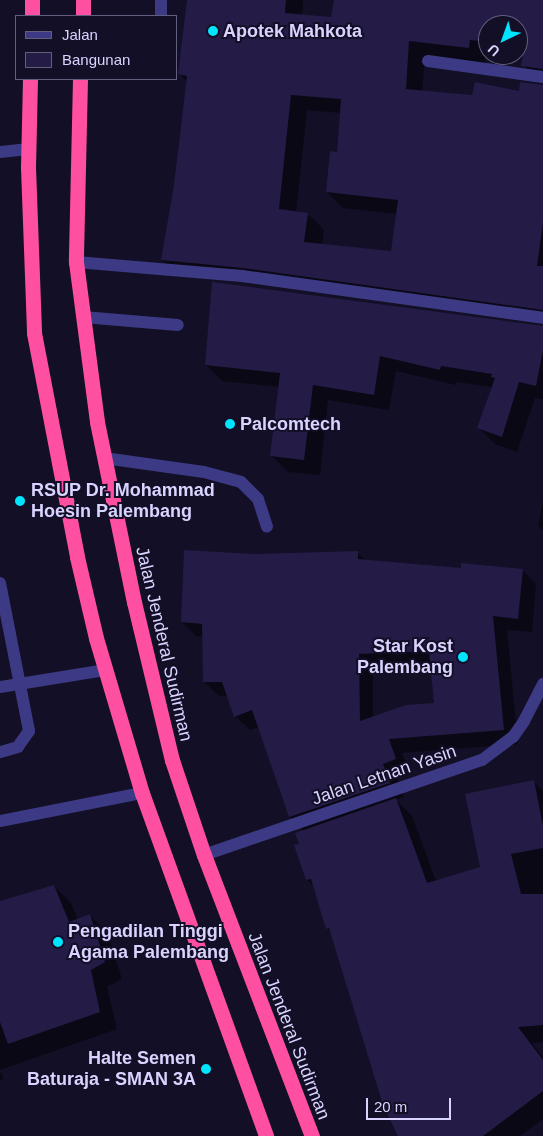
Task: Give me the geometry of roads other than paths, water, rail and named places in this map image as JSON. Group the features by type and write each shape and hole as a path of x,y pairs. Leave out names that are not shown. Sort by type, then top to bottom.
{"highway":[{"path":"32,0 32,15"},
{"path":"82,15 83,0"},
{"path":"30,80 29,149 34,333 77,556 105,670 142,793 266,1136"},
{"name":"Jalan Jenderal Sudirman","path":"80,80 76,262 104,458 134,602 172,760 204,855 312,1136"}],"street":[{"path":"161,0 161,15"},
{"path":"428,61 543,77"},
{"path":"0,152 29,149"},
{"path":"76,262 242,276 543,318"},
{"path":"83,317 178,325"},
{"path":"104,458 204,472 241,482 258,499 267,527"},
{"path":"0,582 29,731 18,747 0,752"},
{"path":"0,687 105,670"},
{"name":"Jalan Letnan Yasin","path":"204,855 482,760 513,737 524,721 543,684"},
{"path":"0,822 142,793"}],"place":[{"name":"Apotek Mahkota","path":"213,31"},
{"name":"Palcomtech","path":"230,424"},
{"name":"RSUP Dr. Mohammad Hoesin Palembang","path":"20,501"},
{"name":"Star Kost Palembang","path":"463,657"},
{"name":"Pengadilan Tinggi Agama Palembang","path":"58,942"},
{"name":"Halte Semen Baturaja - SMAN 3A","path":"206,1069"}]}
